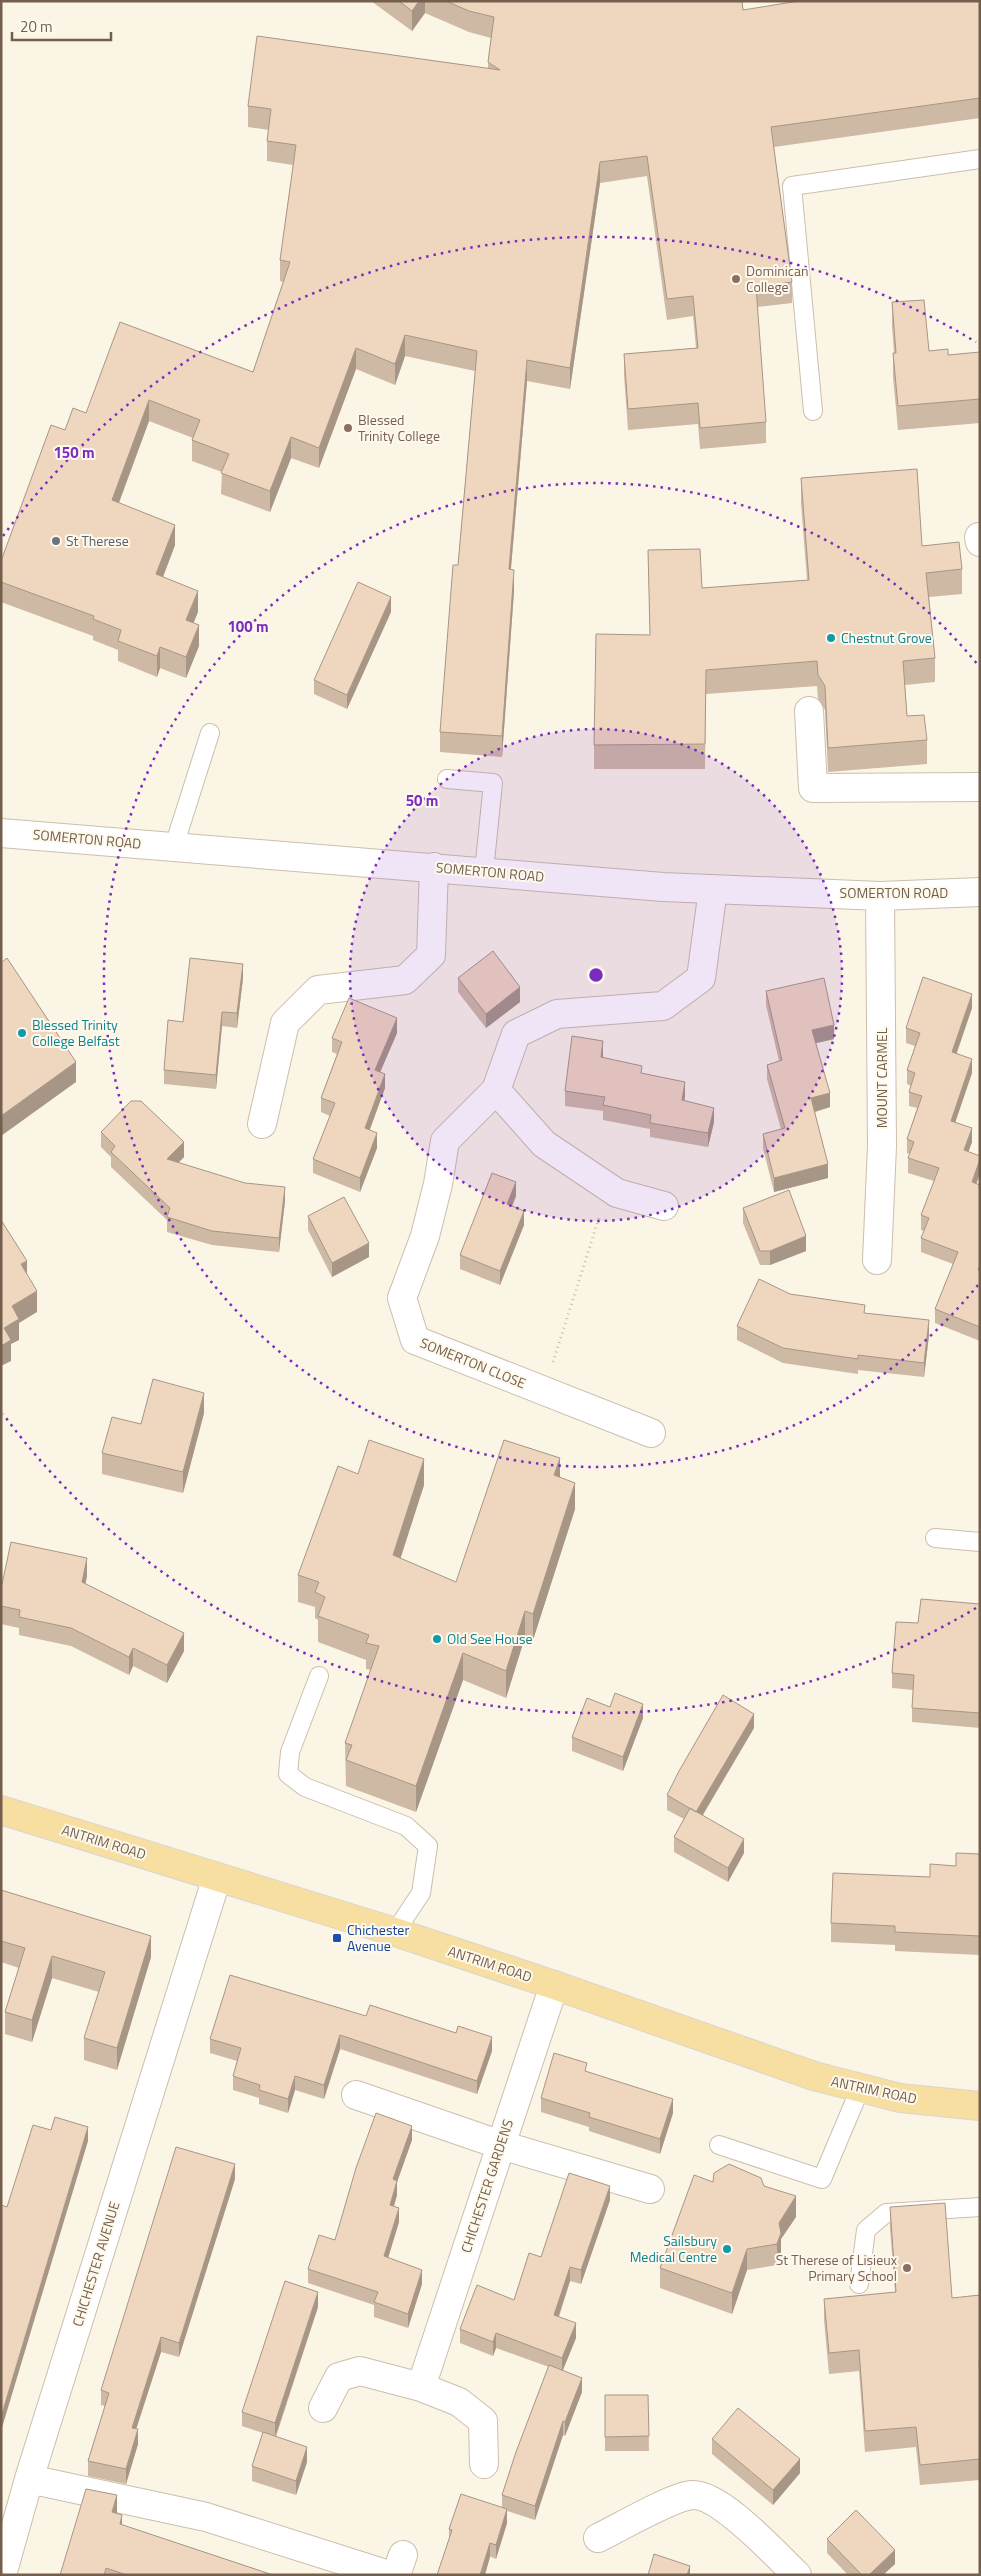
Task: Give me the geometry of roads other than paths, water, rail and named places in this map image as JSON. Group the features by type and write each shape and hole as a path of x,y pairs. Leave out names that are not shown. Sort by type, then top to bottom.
{"main road":[{"name":"ANTRIM ROAD","path":"1,1810 395,1932 554,1985 779,2064 860,2089 900,2098 980,2106"}],"street":[{"path":"980,537 980,542"},
{"path":"809,711 813,788 980,787"},
{"name":"SOMERTON ROAD","path":"1,833 663,887 880,896 980,892"},
{"path":"262,1124 285,1023 318,990 405,980 431,955 434,868"},
{"name":"SOMERTON CLOSE","path":"651,1433 415,1340 402,1298 425,1236 438,1184 445,1141 496,1090 516,1034 557,1014 664,1006 701,978 713,889"},
{"name":"MOUNT CARMEL","path":"877,1260 882,1146 880,896"},
{"path":"496,1090 544,1144 617,1193 664,1206"},
{"name":"CHICHESTER AVENUE","path":"2,2575 29,2479 216,1877"},
{"name":"CHICHESTER GARDENS","path":"420,2387 554,1985"},
{"path":"356,2095 500,2145 650,2189"},
{"path":"323,2408 339,2376 360,2371 420,2387 459,2402 483,2421 484,2464"},
{"path":"29,2479 206,2518 396,2568"},
{"path":"598,2538 676,2499 693,2495 711,2500 730,2512 797,2575"}],"lane":[{"path":"813,411 792,186 980,159"},
{"path":"174,846 210,733"},
{"path":"447,779 493,783 484,871"},
{"path":"935,1538 980,1542"},
{"path":"319,1676 290,1752 288,1774 305,1787 406,1826 428,1846 421,1893 395,1932"},
{"path":"719,2145 822,2179 860,2089"},
{"path":"858,2284 866,2230 886,2212 980,2207"}],"place":[{"name":"Dominican College","path":"736,279"},
{"name":"Blessed Trinity College","path":"348,428"},
{"name":"St Therese","path":"56,541"},
{"name":"Chestnut Grove","path":"831,638"},
{"name":"Blessed Trinity College Belfast","path":"22,1033"},
{"name":"Old See House","path":"437,1639"},
{"name":"Chichester Avenue","path":"337,1938"},
{"name":"Sailsbury Medical Centre","path":"727,2249"},
{"name":"St Therese of Lisieux Primary School","path":"907,2268"}]}
